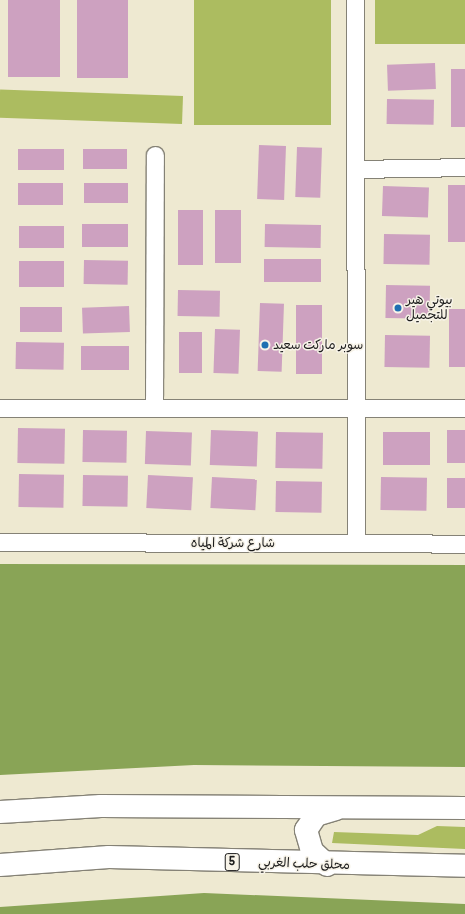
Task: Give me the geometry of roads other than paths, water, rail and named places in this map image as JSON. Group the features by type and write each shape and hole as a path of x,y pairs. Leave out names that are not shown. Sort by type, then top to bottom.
{"highway":[{"path":"0,812 101,806 465,808"},
{"path":"327,865 312,851 306,830 316,815 344,807"},
{"name":"محلق حلب الغربي","path":"0,865 109,857 327,865 465,866"}],"street":[{"path":"355,0 356,543"},
{"path":"154,408 155,156"},
{"path":"355,169 465,167"},
{"path":"0,408 465,408"},
{"name":"شارع شركة المياه","path":"0,542 465,544"}],"place":[{"name":"بيوتي هير للتجميل","path":"398,308"},
{"name":"سوبر ماركت سعيد","path":"265,345"}]}
